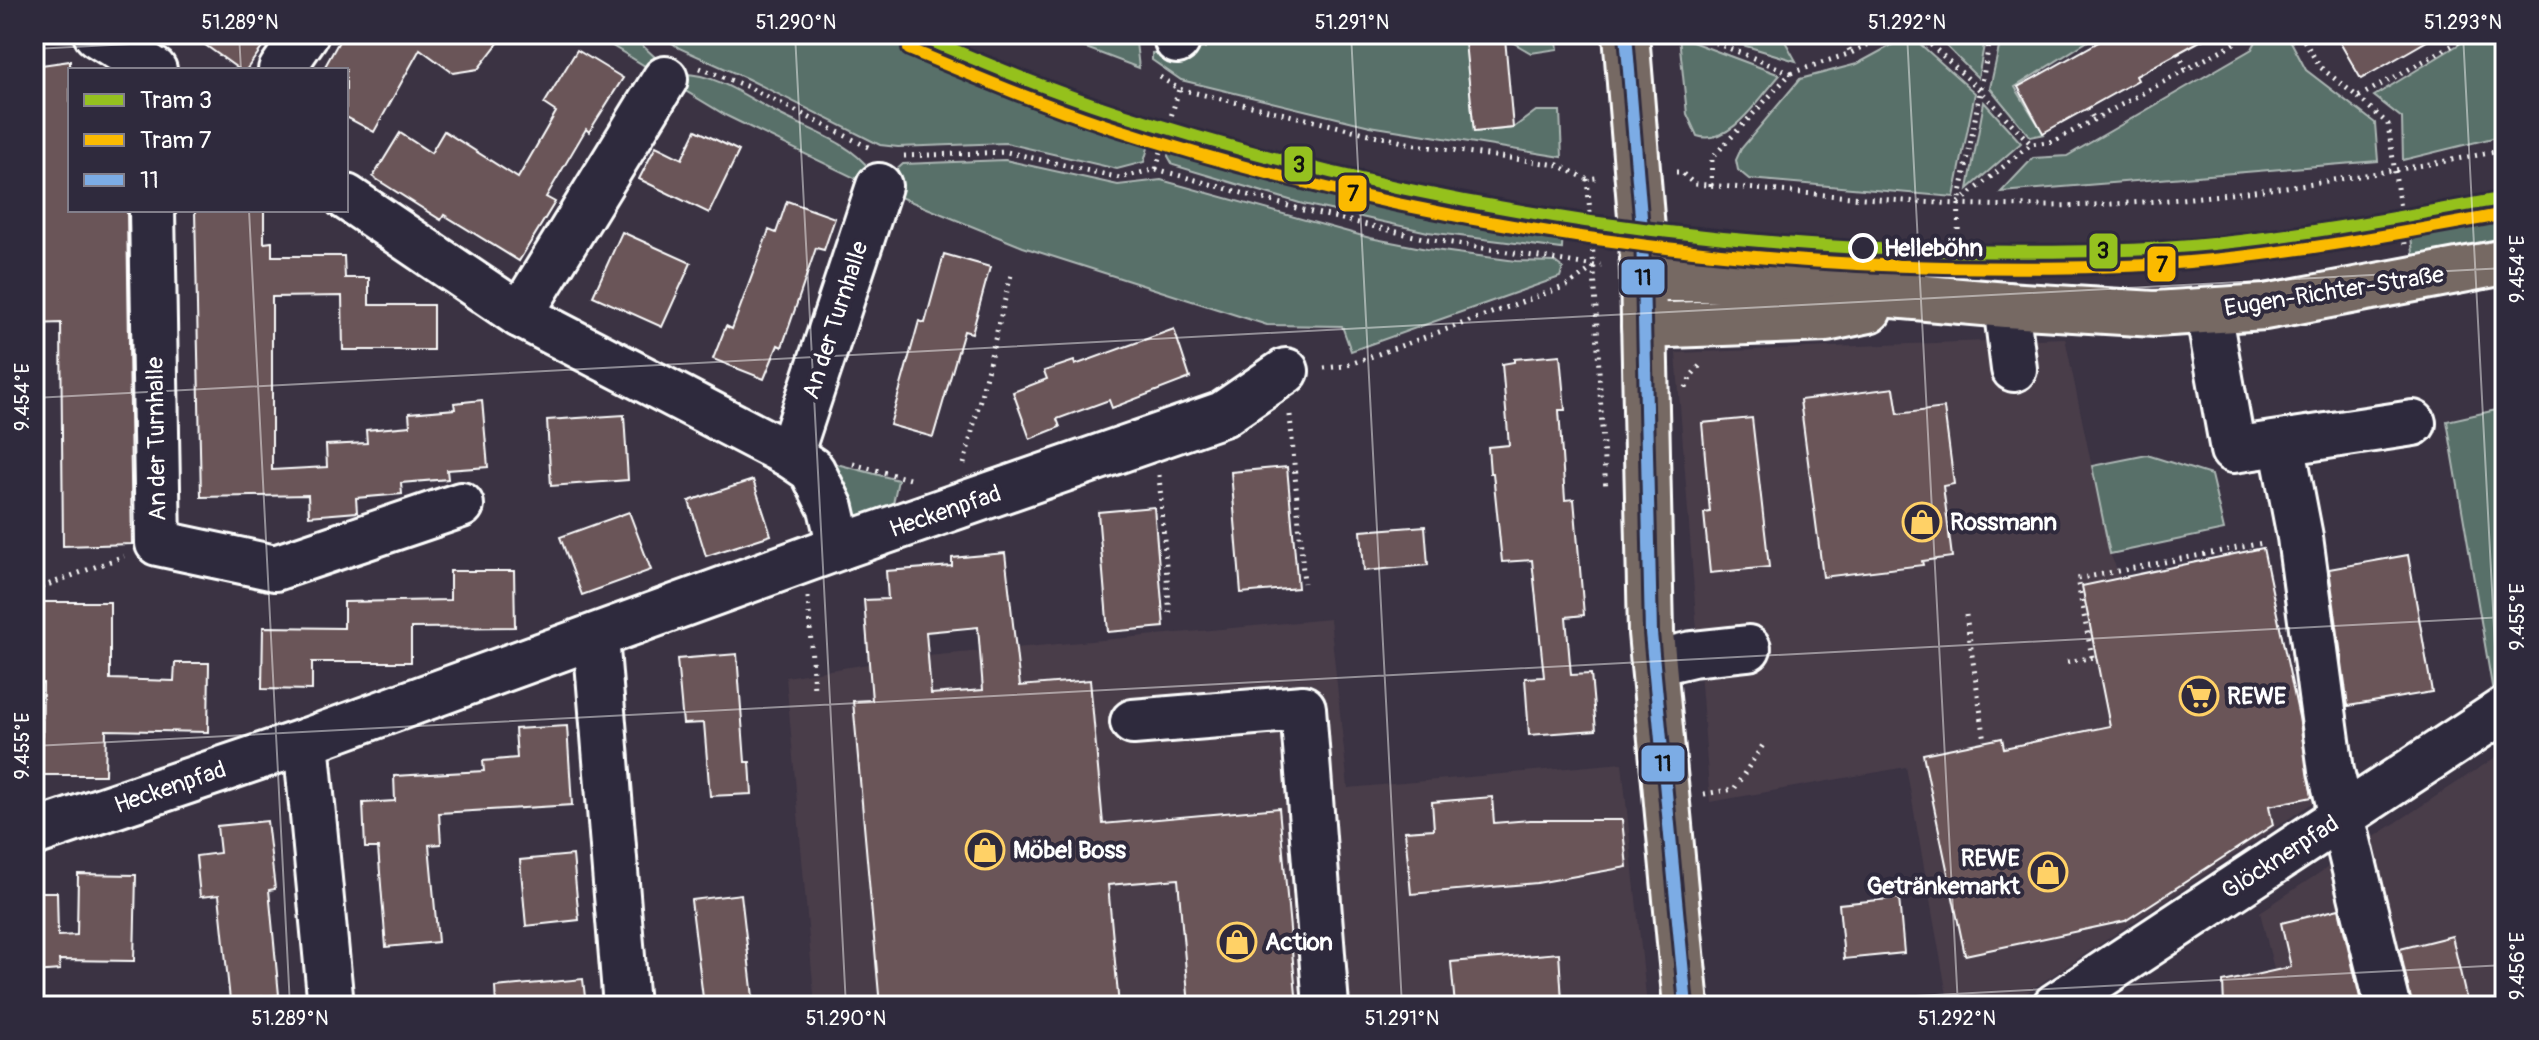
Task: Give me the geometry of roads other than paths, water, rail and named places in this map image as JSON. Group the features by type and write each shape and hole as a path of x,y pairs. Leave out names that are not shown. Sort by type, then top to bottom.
{"main road":[{"path":"1626,34 1639,187 1648,558 1654,663 1686,1006"},
{"name":"Eugen-Richter-Straße","path":"1643,279 1709,279 1923,299 2155,314 2265,307 2505,262"},
{"name":"Eugen-Richter-Straße","path":"1644,326 1826,319 1923,299"}],"street":[{"path":"96,34 151,68"},
{"path":"282,68 306,34"},
{"path":"520,315 674,64"},
{"name":"An der Turnhalle","path":"801,463 886,164"},
{"path":"348,198 520,315 801,463 831,508 823,554"},
{"name":"An der Turnhalle","path":"152,212 158,543 275,568 461,505"},
{"path":"2006,305 2014,369"},
{"path":"2208,311 2233,450 2413,423"},
{"name":"Heckenpfad","path":"34,833 306,741 596,637 823,554 959,499 1223,414 1286,371"},
{"path":"2282,443 2300,537 2331,771 2388,1006"},
{"path":"596,637 626,1006"},
{"path":"1654,663 1692,654 1748,648"},
{"path":"1133,722 1303,708 1326,1006"},
{"name":"Glöcknerpfad","path":"2055,1006 2505,709"},
{"path":"306,741 331,1006"}],"tram line":[{"name":"3","path":"915,34 1113,111 1317,169 1524,211 1734,239 1946,251 2068,252 2161,248 2309,232 2505,198"},
{"name":"7","path":"909,49 1107,126 1312,184 1416,208 1521,227 1732,255 1944,267 2067,268 2159,264 2308,248 2505,214"}],"place":[{"name":"Helleböhn","path":"1863,248"},
{"name":"Rossmann","path":"1922,522"},
{"name":"REWE","path":"2199,696"},
{"name":"Möbel Boss","path":"985,850"},
{"name":"REWE Getränkemarkt","path":"2048,872"},
{"name":"Action","path":"1237,942"}]}
